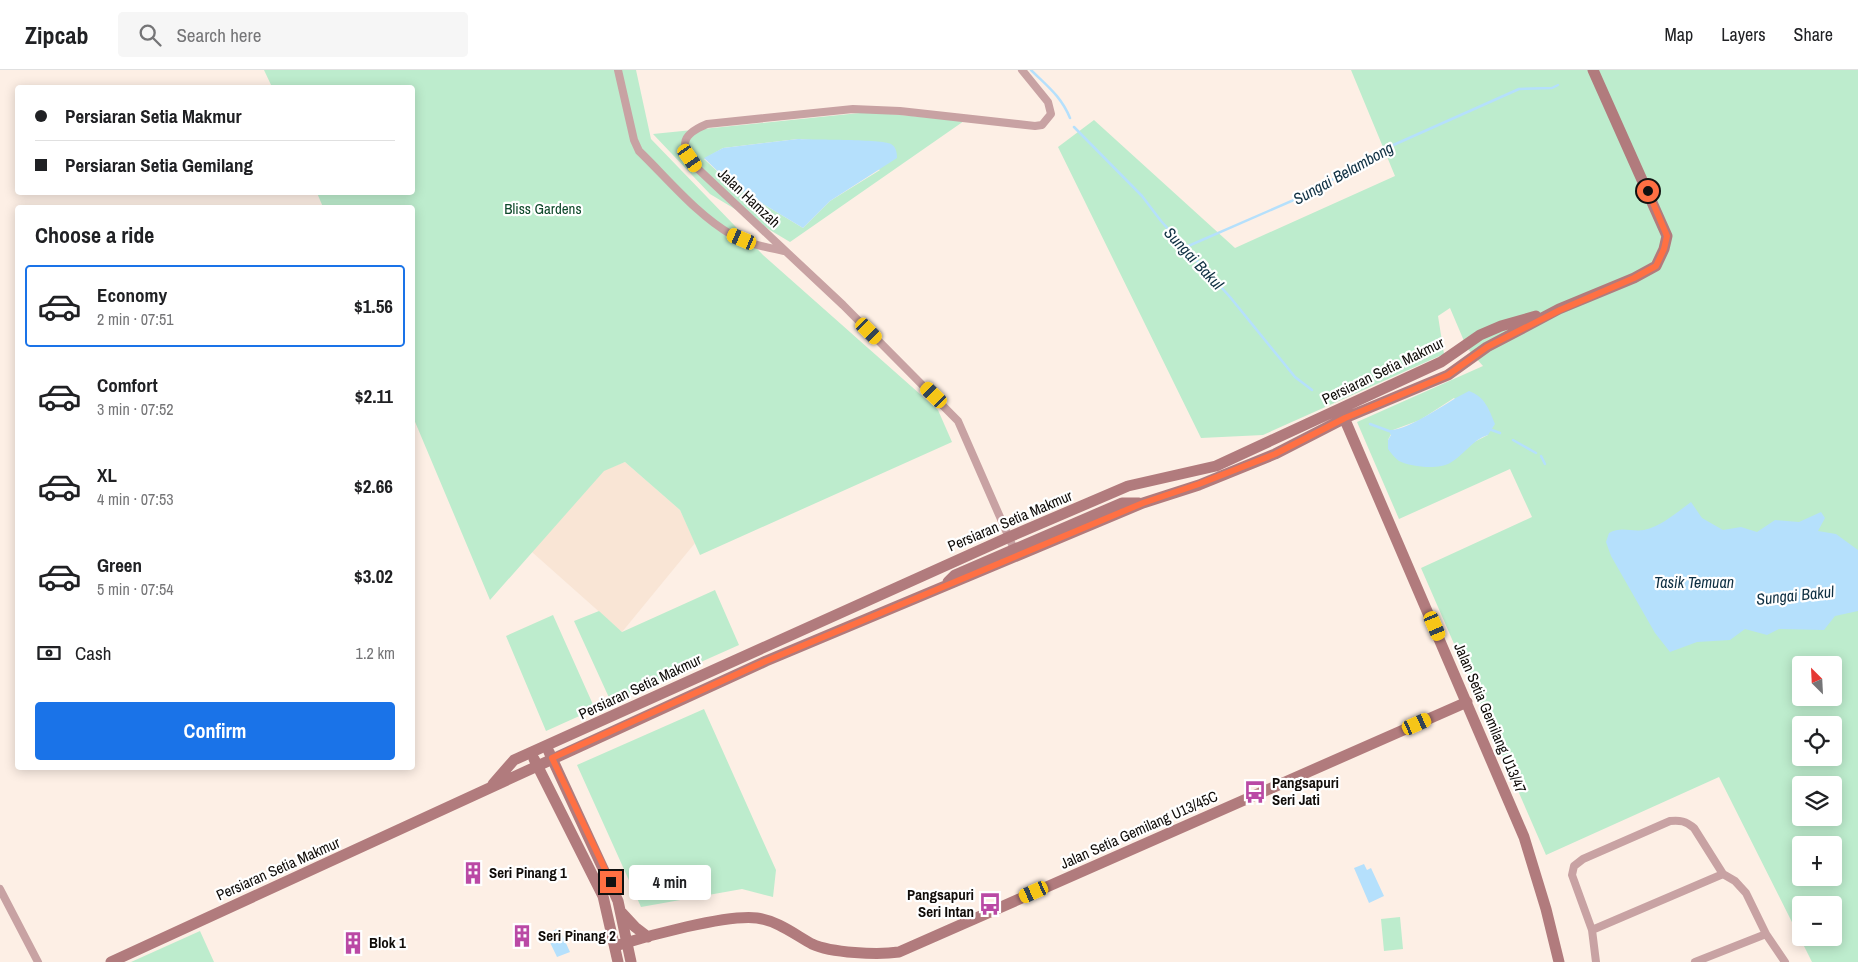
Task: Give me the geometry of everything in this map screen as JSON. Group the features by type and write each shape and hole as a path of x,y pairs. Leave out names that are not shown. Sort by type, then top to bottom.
{"street":[{"path":"618,70 634,140 639,152 697,208 732,235 752,243 786,252"},
{"name":"Jalan Hamzah","path":"1014,549 958,421 850,312 698,169 685,148 686,139 692,131 707,124 853,109 900,111 1035,126 1042,125 1051,114 1048,102 1022,70"},
{"name":"Persiaran Setia Makmur","path":"486,791 514,760 1009,537 1128,486 1216,466 1343,414 1448,375 1487,347 1560,310 1634,278 1656,266 1664,249 1667,236 1593,70"},
{"name":"Persiaran Setia Makmur","path":"111,962 766,661 942,589 1143,503 1199,484 1275,454 1343,414"},
{"name":"Jalan Setia Gemilang U13/47","path":"1343,414 1524,838 1546,909 1559,962"},
{"path":"942,589 955,575 1014,549 1122,503 1143,503"},
{"name":"Jalan Setia Gemilang U13/45C","path":"616,946 739,918 757,918 779,925 814,945 878,955 899,952 1467,702"},
{"path":"546,746 611,882 621,911 631,961"},
{"path":"532,753 603,896 616,946 618,962"},
{"path":"1596,962 1592,930 1572,875 1574,866 1583,859 1670,821 1688,822 1694,828 1723,874 1735,881 1746,893 1766,934 1785,962"},
{"path":"1592,930 1723,874"},
{"path":"0,889 38,962"},
{"path":"621,911 634,927 648,938 631,961"},
{"path":"1695,962 1766,934"}],"shaded area":[{"path":"625,462 680,510 695,543 622,632 532,552 604,470"}],"green space":[{"name":"Bliss Gardens","path":"264,70 636,70 651,139 763,255 938,410 952,442 700,555 680,510 625,462 604,471 490,600 415,422 415,205 322,205 318,195 415,195 415,85 271,85"},
{"path":"1351,70 1858,70 1858,962 1812,962 1804,946 1842,946 1842,896 1792,896 1792,922 1719,777 1546,855 1421,568 1532,517 1510,469 1399,519 1357,422 1483,366 1467,348 1450,308 1438,316 1444,354 1263,435 1201,438 1058,147 1094,120 1235,248 1395,176","holes":["1454,398 1488,435 1474,442 1388,440 1393,430 1420,420"]},
{"path":"869,112 964,121 790,242 710,194 653,134","holes":["798,139 822,141 880,170 830,201 803,228 732,185 704,159 723,148"]},
{"path":"715,590 739,645 611,702 574,621 599,611 622,632"},
{"path":"553,615 595,709 546,731 506,636"},
{"path":"704,709 776,870 773,897 742,889 641,907 577,765"},
{"path":"1400,917 1403,949 1384,951 1381,919"},
{"path":"200,931 214,962 131,962"}],"water":[{"path":"798,139 885,142 894,147 897,158 830,201 803,228 732,185 704,158 723,148"},
{"path":"1469,391 1483,400 1495,424 1488,435 1477,440 1455,460 1439,466 1417,466 1399,461 1388,449 1388,440 1391,435 1388,430 1406,426 1417,421"},
{"name":"Tasik Temuan","path":"1691,502 1702,518 1723,530 1741,527 1757,532 1775,520 1799,522 1821,512 1825,518 1818,531 1836,534 1858,550 1858,611 1835,616 1824,630 1779,629 1767,635 1745,629 1730,640 1697,642 1670,652 1655,633 1611,556 1606,542 1609,533 1613,531 1651,528"},
{"path":"1364,864 1367,870 1371,868 1384,896 1369,903 1354,868"},
{"path":"559,928 570,952 557,957 546,934"}],"waterway":[{"name":"Sungai Bakul","path":"1031,70 1058,97 1070,118"},
{"name":"Sungai Belambong","path":"1186,247 1319,189 1362,159 1519,89 1552,88 1558,85"},
{"name":"Sungai Bakul","path":"1074,127 1142,196 1161,221 1230,297 1295,377 1312,390"},
{"name":"Sungai Bakul","path":"1370,424 1389,431"},
{"name":"Sungai Bakul","path":"1489,429 1500,433"},
{"name":"Sungai Bakul","path":"1513,440 1536,453"},
{"name":"Sungai Bakul","path":"1541,456 1545,464"}],"place":[{"name":"Pangsapuri Seri Jati","path":"1255,792"},
{"name":"Seri Pinang 1","path":"473,873"},
{"name":"Pangsapuri Seri Intan","path":"990,904"},
{"name":"Seri Pinang 2","path":"522,936"},
{"name":"Blok 1","path":"353,943"}],"route":[{"path":"611,882 552,758 766,661 1143,503 1173,494 1275,454 1345,418 1448,375 1487,347 1560,310 1634,278 1656,266 1664,249 1667,236 1648,191"}]}
